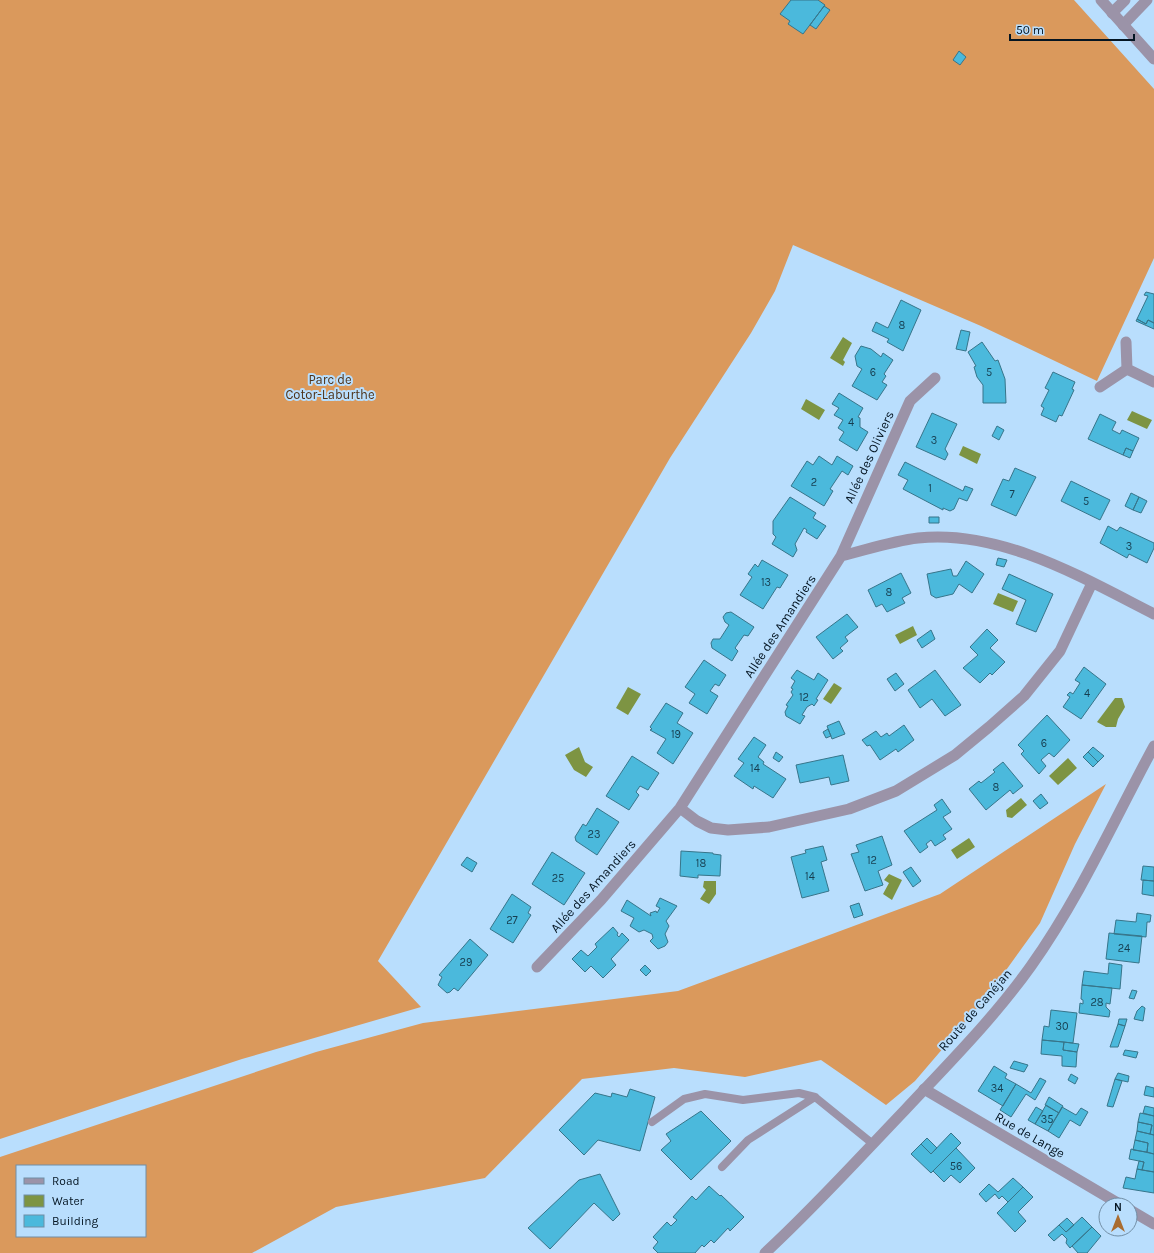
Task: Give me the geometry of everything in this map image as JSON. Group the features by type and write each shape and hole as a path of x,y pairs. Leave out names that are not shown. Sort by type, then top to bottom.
{"street":[{"path":"1100,0 1154,59"},
{"path":"1112,12 1125,0"},
{"path":"1123,25 1148,0"},
{"path":"1126,342 1127,369"},
{"path":"1127,369 1154,382"},
{"path":"1100,387 1127,369"},
{"name":"Allée des Oliviers","path":"841,556 910,401 935,378"},
{"path":"841,556 917,538 937,537 1012,548 1034,556 1154,614"},
{"name":"Allée des Amandiers","path":"536,967 601,900 680,808 841,556"},
{"path":"680,808 697,821 711,828 728,830 769,827 849,809 896,791 955,755 989,728 1024,696 1060,651 1092,583"},
{"name":"Route de Canéjan","path":"765,1253 873,1144 924,1089 988,1018 1030,967 1088,875 1152,753"},
{"name":"Rue de Lange","path":"924,1089 1107,1197"},
{"path":"1138,1215 1154,1224"}],"lane":[{"path":"652,1122 684,1099 705,1094 743,1100 799,1093 815,1097 873,1144"},
{"path":"722,1167 748,1140 815,1097"}],"green space":[{"name":"Parc de Cotor-Laburthe","path":"0,0 1074,0 1154,89 1154,258 1097,381 981,326 793,245 775,291 751,333 670,458 378,961 421,1007 242,1059 0,1139"},
{"path":"1106,784 1075,844 1040,923 986,998 915,1081 886,1105 821,1060 745,1077 674,1068 582,1079 485,1178 336,1207 252,1253 0,1253 0,1157 316,1052 423,1023 678,991 940,894"}],"water":[{"path":"843,337 852,343 843,360 845,362 843,366 830,358"},
{"path":"806,399 825,410 819,420 801,409"},
{"path":"1132,411 1152,420 1147,429 1127,420"},
{"path":"963,446 981,454 977,464 959,455"},
{"path":"998,593 1018,601 1013,612 993,604"},
{"path":"913,626 917,635 900,644 895,635"},
{"path":"834,683 842,688 831,704 823,699"},
{"path":"628,687 641,694 628,715 616,708"},
{"path":"1115,698 1122,698 1125,707 1118,719 1116,727 1106,727 1097,722"},
{"path":"579,747 585,762 593,767 586,777 574,770 565,755"},
{"path":"1068,758 1077,768 1058,785 1049,776"},
{"path":"1021,798 1027,805 1012,818 1007,817 1006,810"},
{"path":"969,838 975,847 957,859 951,850"},
{"path":"889,874 902,880 892,900 883,894 889,883 884,880"},
{"path":"704,881 716,881 716,894 709,904 700,899 706,890 703,887"}],"building":[{"path":"791,0 818,0 825,5 803,34 788,24 790,21 780,14"},
{"path":"824,6 830,10 816,29 810,25"},
{"path":"959,51 966,57 960,65 953,60"},
{"path":"1146,292 1154,294 1154,323 1148,320 1146,324 1137,319 1148,296 1144,295"},
{"path":"901,300 921,310 903,351 887,342 889,339 872,331 876,322 888,328"},
{"path":"1137,319 1146,324 1148,320 1154,323 1154,329 1136,321"},
{"path":"961,330 970,332 966,351 956,349"},
{"path":"982,342 995,361 998,360 1005,379 1006,403 983,403 983,385 977,377 974,367 976,366 968,352"},
{"path":"861,346 871,349 881,357 883,353 893,360 884,374 886,376 882,382 887,385 877,400 852,386 862,369 857,366 855,356"},
{"path":"1053,372 1075,382 1072,389 1074,390 1062,416 1059,415 1056,422 1041,415 1044,408 1041,406 1049,390 1045,388"},
{"path":"839,393 863,408 858,417 860,418 860,427 868,432 857,451 839,440 844,432 838,428 843,420 834,415 839,408 832,404"},
{"path":"932,413 957,424 945,449 948,454 945,460 916,447"},
{"path":"1100,414 1116,422 1112,430 1120,434 1122,430 1139,438 1133,451 1126,448 1123,455 1088,439"},
{"path":"997,426 1004,430 999,440 992,436"},
{"path":"1126,448 1133,451 1130,458 1123,455"},
{"path":"819,456 832,465 837,456 853,466 848,475 842,471 830,489 833,491 824,506 791,486 807,461 813,465"},
{"path":"905,462 963,491 965,486 973,489 967,501 959,498 954,509 950,511 943,508 943,510 903,489 908,480 898,475"},
{"path":"1015,468 1036,477 1016,516 991,505 1003,479 1009,481"},
{"path":"1071,481 1110,500 1100,520 1061,501"},
{"path":"1131,493 1139,497 1133,510 1125,506"},
{"path":"790,497 816,513 813,518 826,526 817,539 806,532 807,530 804,528 795,544 797,550 793,557 772,544 776,537 773,534 773,521"},
{"path":"1139,497 1147,501 1141,513 1133,510"},
{"path":"929,517 939,517 939,523 929,523"},
{"path":"1108,526 1117,531 1120,527 1154,543 1154,548 1147,563 1129,554 1127,558 1100,543"},
{"path":"998,558 1007,560 1004,567 996,565"},
{"path":"762,560 788,575 780,588 777,587 763,609 740,595 752,577 748,574 755,564 758,567"},
{"path":"966,561 984,574 972,593 959,584 953,594 936,598 931,595 927,574 951,569 953,576 957,576"},
{"path":"901,573 911,593 902,598 905,603 887,612 882,604 876,607 868,590"},
{"path":"1009,574 1053,594 1036,632 1016,624 1026,600 1002,589"},
{"path":"731,612 754,627 748,636 744,635 735,648 738,651 732,661 712,648 711,643 713,639 720,639 729,625 725,622 723,617 726,613"},
{"path":"847,614 858,627 845,637 848,641 840,648 843,651 833,659 816,637"},
{"path":"987,629 998,640 990,648 1005,662 992,675 990,673 980,683 963,668 978,655 970,647"},
{"path":"931,630 935,639 922,648 917,640"},
{"path":"704,660 726,675 719,686 715,684 710,691 718,696 707,714 689,703 695,694 685,687"},
{"path":"1084,667 1106,684 1081,719 1063,707 1070,697 1067,695 1070,692 1073,694 1080,683 1075,680"},
{"path":"797,670 814,680 818,673 828,680 816,699 818,700 814,706 812,704 807,707 802,715 805,716 800,724 786,716 785,712 788,706 786,705 793,695 791,692 793,689 791,688 795,681 791,678"},
{"path":"935,670 961,705 945,716 932,699 920,708 908,690"},
{"path":"896,673 904,684 895,691 887,679"},
{"path":"666,703 683,713 677,723 693,733 673,764 657,753 666,739 650,730 652,729 650,727"},
{"path":"1047,715 1070,740 1054,757 1049,753 1041,760 1046,766 1039,774 1021,754 1024,751 1018,745"},
{"path":"839,721 845,734 832,739 827,726"},
{"path":"904,725 914,740 898,752 896,749 880,760 870,745 867,746 862,740 876,731 881,737 887,733 889,736"},
{"path":"828,729 831,736 826,738 823,732"},
{"path":"754,737 766,745 758,757 764,762 763,764 786,779 773,798 754,786 753,789 734,776 744,763 738,759"},
{"path":"1093,747 1104,756 1098,762 1088,752"},
{"path":"776,752 783,757 779,762 773,758"},
{"path":"1088,752 1098,762 1093,767 1083,757"},
{"path":"843,755 849,781 831,785 829,777 800,783 796,765"},
{"path":"632,756 659,773 648,790 640,786 636,792 639,795 629,810 606,796"},
{"path":"1003,762 1023,786 1013,794 1010,790 986,810 969,789 979,781 981,783 995,772 993,770"},
{"path":"1041,794 1048,803 1040,809 1033,801"},
{"path":"942,799 951,812 943,817 952,829 943,835 946,839 935,846 931,840 926,844 928,847 920,853 904,831 937,810 934,805"},
{"path":"597,808 619,822 597,855 576,841 575,837 583,824 586,826"},
{"path":"882,836 892,865 878,871 883,885 865,891 851,854 859,852 856,845"},
{"path":"823,846 827,860 821,862 829,891 802,898 791,857 806,853 805,850"},
{"path":"681,851 721,855 720,876 698,875 698,878 680,876"},
{"path":"552,852 585,873 564,905 532,884"},
{"path":"467,857 477,863 472,872 461,865"},
{"path":"1143,866 1154,867 1154,881 1141,880"},
{"path":"911,867 921,881 913,887 903,872"},
{"path":"1143,880 1154,881 1154,896 1142,894"},
{"path":"512,894 531,907 528,913 531,915 513,943 490,929"},
{"path":"660,898 677,906 666,921 669,926 665,934 668,942 665,946 658,949 650,941 653,938 652,934 644,930 639,932 630,926 634,918 621,911 627,900 651,916 650,913 656,911 657,913 660,908 656,906"},
{"path":"859,903 863,915 854,918 850,906"},
{"path":"1137,913 1151,915 1150,922 1147,922 1146,937 1114,934 1116,920 1136,922"},
{"path":"613,927 618,933 617,935 619,937 622,933 629,940 611,959 616,965 603,978 591,966 585,972 572,959 581,950 588,956 597,947 595,944"},
{"path":"1109,933 1142,936 1139,963 1106,959"},
{"path":"470,939 488,955 458,991 454,988 447,993 438,985 442,977 439,975"},
{"path":"1109,963 1122,965 1120,989 1082,985 1084,971 1108,974"},
{"path":"645,965 651,971 646,976 640,970"},
{"path":"1082,985 1112,988 1110,1004 1106,1003 1106,1007 1110,1011 1109,1017 1079,1013 1080,1003 1083,1004 1083,1000 1081,999"},
{"path":"1132,990 1137,991 1134,999 1129,998"},
{"path":"1142,1006 1145,1008 1143,1021 1134,1019 1137,1011"},
{"path":"1051,1010 1077,1013 1073,1043 1042,1040 1044,1026 1049,1027"},
{"path":"1119,1019 1127,1019 1125,1026 1118,1024"},
{"path":"1118,1024 1125,1026 1118,1047 1110,1047"},
{"path":"1042,1040 1064,1042 1063,1050 1077,1052 1076,1067 1062,1066 1062,1056 1041,1054"},
{"path":"1064,1042 1079,1044 1077,1052 1063,1050"},
{"path":"1125,1050 1138,1052 1136,1058 1123,1055"},
{"path":"1014,1061 1028,1065 1024,1072 1010,1068"},
{"path":"994,1066 1007,1074 1005,1078 1016,1084 1003,1106 978,1091"},
{"path":"1118,1073 1129,1076 1128,1082 1115,1079"},
{"path":"1071,1074 1078,1078 1075,1084 1068,1080"},
{"path":"1040,1078 1046,1081 1035,1100 1026,1094 1011,1117 1000,1110 1016,1084 1031,1093"},
{"path":"1115,1079 1122,1081 1113,1107 1107,1106"},
{"path":"1146,1086 1154,1088 1154,1097 1144,1095"},
{"path":"630,1089 655,1097 640,1151 598,1140 584,1155 559,1130 595,1093 611,1097 612,1093 627,1097"},
{"path":"1049,1097 1063,1106 1059,1113 1045,1105"},
{"path":"1046,1105 1059,1113 1048,1131 1035,1124"},
{"path":"1145,1106 1154,1108 1154,1116 1143,1113"},
{"path":"1036,1107 1043,1111 1035,1124 1028,1120"},
{"path":"1062,1107 1076,1115 1081,1108 1088,1112 1080,1126 1070,1120 1059,1138 1048,1131"},
{"path":"701,1111 731,1141 691,1180 661,1150 671,1141 666,1134"},
{"path":"1140,1113 1154,1116 1154,1135 1150,1134 1152,1125 1138,1122"},
{"path":"1138,1122 1152,1125 1150,1134 1137,1131"},
{"path":"1137,1131 1154,1135 1154,1154 1147,1152 1148,1143 1135,1140"},
{"path":"951,1133 961,1143 931,1173 911,1154 921,1144 931,1154"},
{"path":"927,1138 937,1148 931,1154 921,1144"},
{"path":"1135,1140 1148,1143 1147,1152 1133,1150"},
{"path":"956,1148 975,1168 960,1183 951,1175 944,1182 933,1171"},
{"path":"1131,1149 1154,1154 1154,1172 1142,1170 1144,1162 1129,1159"},
{"path":"1139,1161 1144,1162 1142,1170 1137,1169"},
{"path":"1137,1169 1154,1172 1154,1193 1123,1188 1126,1177 1135,1179"},
{"path":"600,1174 620,1214 613,1221 594,1203 550,1249 528,1228 579,1180"},
{"path":"1013,1178 1023,1187 1008,1202 1002,1196 999,1199 995,1194 986,1202 979,1194 989,1184 998,1192"},
{"path":"709,1186 720,1196 721,1195 744,1217 730,1231 728,1228 714,1243 711,1240 704,1247 702,1245 695,1253 658,1253 653,1248 658,1242 653,1237 667,1222 671,1226 677,1220 673,1217 692,1196 696,1200"},
{"path":"1023,1187 1033,1197 1018,1212 1026,1221 1015,1232 997,1213"},
{"path":"1082,1217 1092,1227 1070,1248 1066,1243 1067,1239 1062,1234 1054,1241 1048,1235 1059,1225 1066,1232"},
{"path":"1067,1218 1074,1225 1066,1232 1059,1225"},
{"path":"1092,1227 1098,1233 1098,1237 1100,1237 1087,1253 1078,1253 1072,1246"}]}
